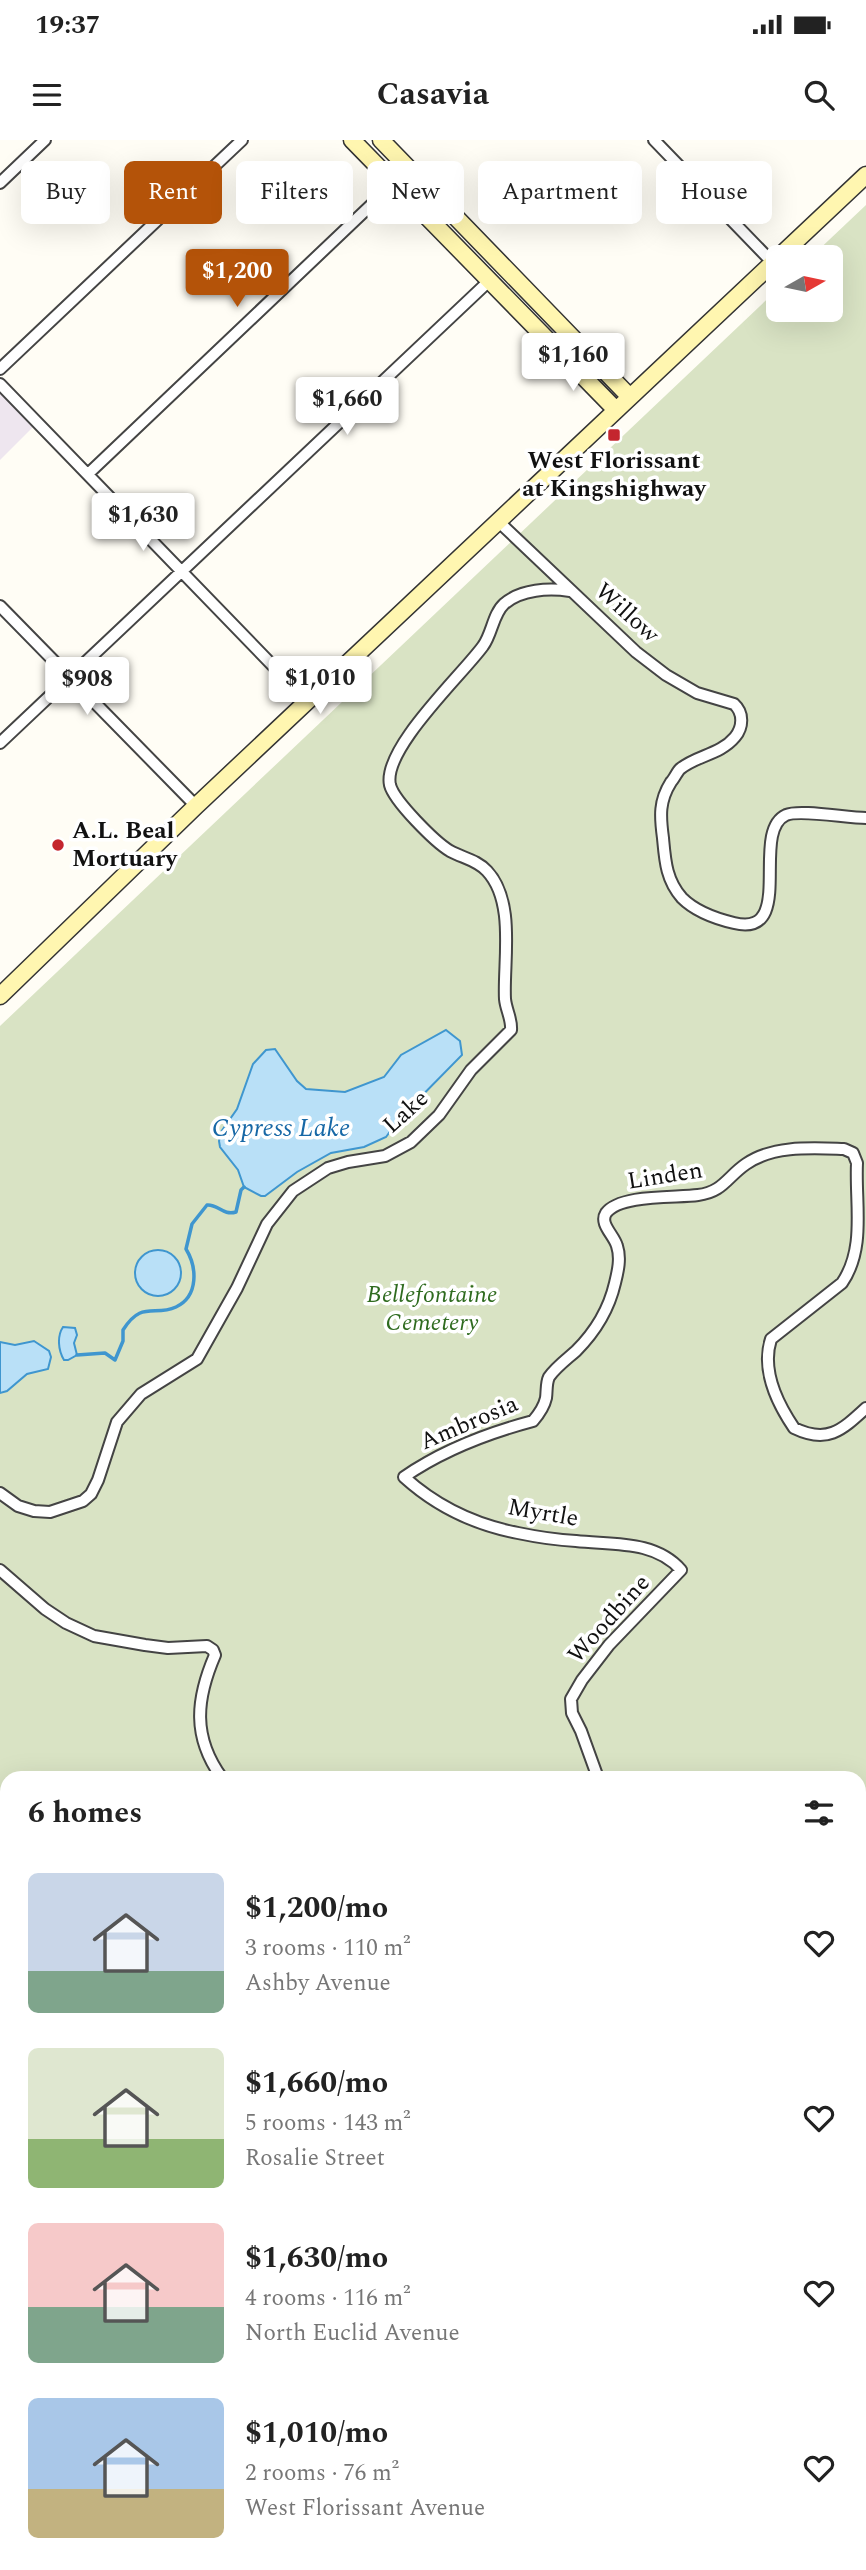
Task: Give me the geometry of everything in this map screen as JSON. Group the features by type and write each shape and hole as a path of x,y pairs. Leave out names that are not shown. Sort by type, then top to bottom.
{"main road":[{"path":"352,140 373,161"},
{"path":"381,140 401,161"},
{"path":"790,245 866,175"},
{"path":"434,224 615,410"},
{"path":"462,224 629,396"},
{"path":"0,996 196,806 766,268"}],"street":[{"path":"0,183 45,140"},
{"path":"0,369 242,140"},
{"path":"654,140 766,256"},
{"path":"88,474 367,209"},
{"path":"0,743 489,281"},
{"path":"0,384 308,702"},
{"name":"Willow","path":"499,522 636,652 696,693 734,704 740,713 740,729 724,749 680,769 663,794 659,815 664,861 670,879 683,899 724,921 743,925 759,921 765,914 768,900 771,843 780,819 800,813 866,818"},
{"name":"Lake","path":"0,1493 18,1506 34,1511 58,1510 82,1501 91,1494 98,1480 109,1440 127,1407 157,1381 197,1359 237,1288 267,1224 293,1191 328,1168 348,1161 385,1156 411,1142 439,1115 471,1070 511,1030 505,1002 506,934 496,885 480,866 450,851 429,832 395,795 390,784 393,764 408,736 431,705 481,649 502,606 515,597 534,592 552,589 570,591"},
{"path":"0,606 196,806"},
{"name":"Linden","path":"603,1221 612,1207 624,1203 711,1193 722,1187 747,1163 762,1156 786,1150 815,1148 844,1149 853,1153 857,1163 860,1240 858,1254 850,1273 832,1293 771,1339 768,1361 775,1395 784,1413 794,1428 808,1435 819,1437 827,1434 849,1423 866,1408"},
{"name":"Ambrosia","path":"404,1477 451,1450 484,1436 533,1421 538,1415 546,1397 548,1379 584,1343 605,1313 613,1294 619,1261 618,1247 603,1221"},
{"name":"Myrtle","path":"404,1477 439,1503 473,1520 516,1533 550,1539 637,1546 664,1556 681,1570"},
{"path":"0,1570 44,1609 94,1636 167,1648 207,1646 213,1650 215,1655 206,1675 199,1717 202,1743 217,1771"},
{"name":"Woodbine","path":"595,1771 572,1713 570,1699 609,1645 681,1570"}],"shaded area":[{"path":"0,391 34,426 0,460"}],"green space":[{"name":"Bellefontaine Cemetery","path":"866,205 866,1771 0,1771 0,1026 766,300 766,322 844,322 844,245 824,245"}],"water":[{"name":"Cypress Lake","path":"446,1030 460,1041 462,1055 400,1118 386,1137 364,1147 331,1153 297,1172 265,1196 244,1187 238,1170 220,1147 219,1141 221,1132 237,1109 253,1064 266,1050 275,1049 297,1081 306,1089 345,1092 384,1077 401,1055"},
{"path":"158,1250 167,1251 174,1257 180,1264 180,1282 174,1289 167,1295 158,1296 149,1295 142,1289 136,1282 135,1273 136,1264 142,1257 149,1251"},
{"path":"63,1327 75,1328 77,1335 74,1343 77,1355 68,1360 64,1360 59,1348"},
{"path":"34,1341 49,1351 51,1357 48,1369 27,1374 7,1391 0,1393 0,1342 15,1345"}],"waterway":[{"path":"77,1355 105,1353 115,1360 123,1341 123,1330 136,1315 168,1310 189,1296 194,1272 186,1249 192,1224 207,1205 231,1213 236,1212 244,1187"}],"place":[{"name":"West Florissant at Kingshighway","path":"614,435"},
{"name":"A.L. Beal Mortuary","path":"58,845"}]}
